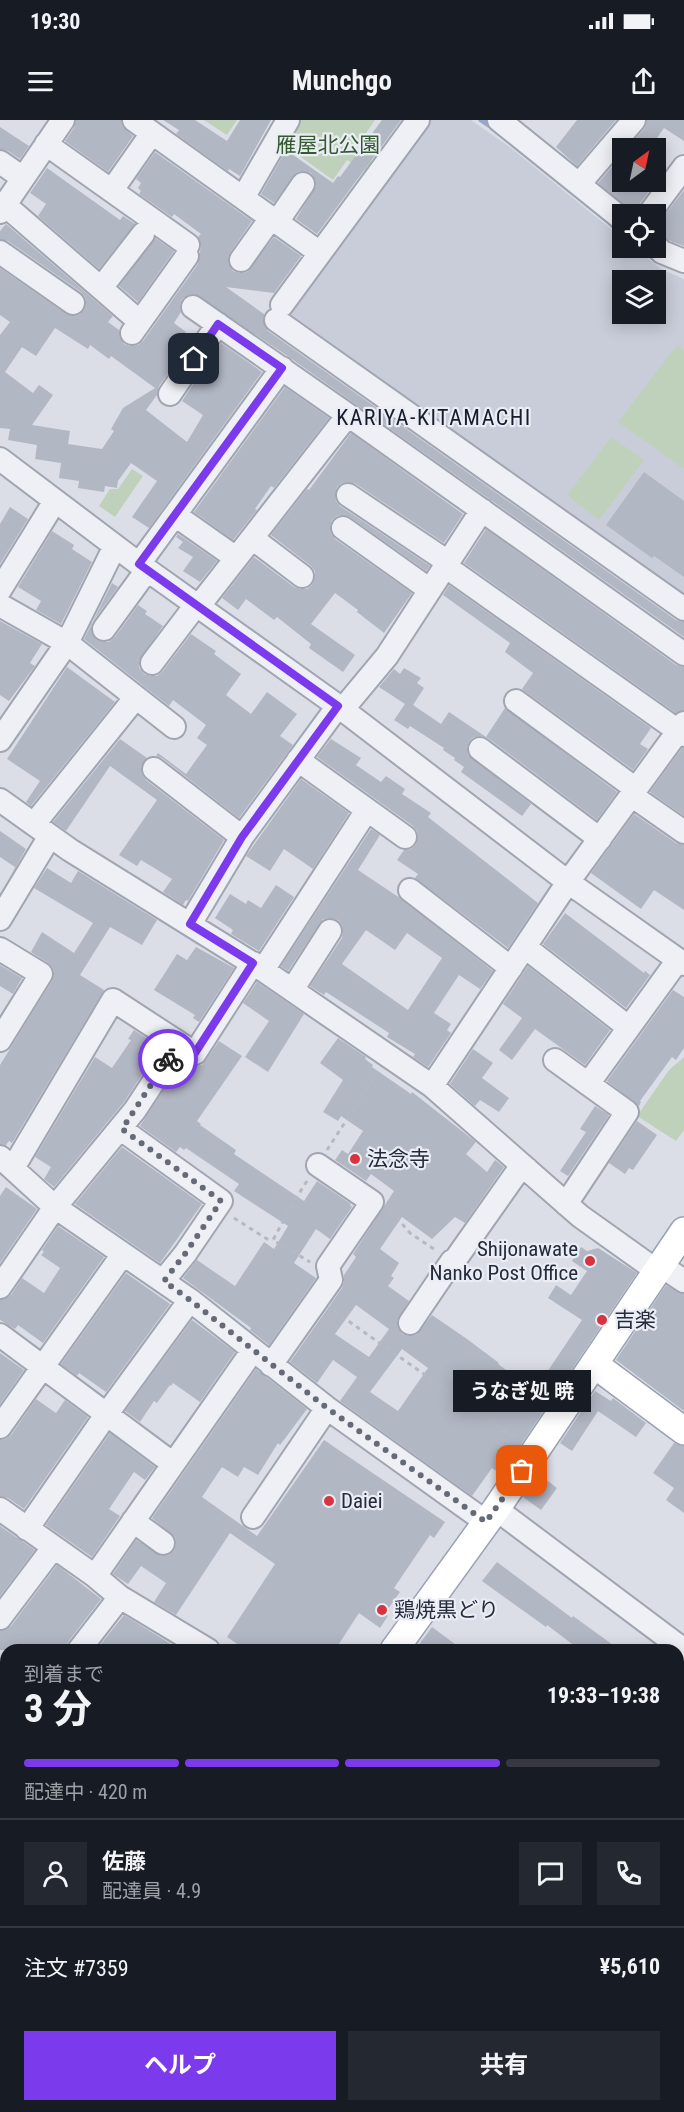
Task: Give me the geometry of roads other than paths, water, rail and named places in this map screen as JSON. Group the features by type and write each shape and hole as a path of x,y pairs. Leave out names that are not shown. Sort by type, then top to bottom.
{"main road":[{"path":"398,1644 535,1452 684,1231"},
{"path":"594,1364 684,1431"}],"street":[{"path":"46,144 112,190 187,251 136,329 101,288 2,208 46,144 63,120"},
{"path":"134,120 320,253"},
{"path":"243,198 288,120"},
{"path":"418,120 279,313 684,609"},
{"path":"499,120 526,128 580,183 612,210"},
{"path":"580,183 634,120"},
{"path":"112,190 152,133"},
{"path":"0,162 23,178"},
{"path":"656,204 684,167"},
{"path":"241,260 303,184"},
{"path":"101,288 143,234"},
{"path":"0,252 73,303"},
{"path":"666,254 684,261"},
{"path":"192,307 282,368 684,654"},
{"path":"170,394 218,324"},
{"path":"104,629 175,515 282,368"},
{"path":"152,663 348,415"},
{"path":"0,459 143,567 340,708 568,882 681,962 628,1027 588,1084"},
{"path":"348,495 682,730 568,882 432,1086"},
{"path":"0,590 55,501"},
{"path":"190,924 242,837 298,760 340,708 387,656 482,510"},
{"path":"175,515 236,558"},
{"path":"343,528 430,590"},
{"path":"252,538 302,576"},
{"path":"0,740 67,643 115,546"},
{"path":"0,605 67,643 174,728"},
{"path":"0,919 42,830 136,697"},
{"path":"516,701 684,832"},
{"path":"480,749 600,838"},
{"path":"298,760 405,837"},
{"path":"154,769 242,837"},
{"path":"0,800 42,830 258,967 432,1086 580,1216 658,1268 684,1281"},
{"path":"367,810 195,1053 112,1000 4,1161 55,1207 190,1300 327,1408 491,1515 675,1644"},
{"path":"410,890 511,968"},
{"path":"292,990 330,931"},
{"path":"525,947 628,1027"},
{"path":"0,949 40,974 0,1040"},
{"path":"0,1287 55,1207 122,1129 179,1043"},
{"path":"555,1060 627,1112 566,1204"},
{"path":"122,1129 221,1201 164,1281"},
{"path":"271,1365 331,1280 328,1266 372,1202 318,1165"},
{"path":"410,1323 520,1168 527,1169"},
{"path":"0,1427 123,1254"},
{"path":"27,1529 190,1300"},
{"path":"0,1335 172,1463"},
{"path":"95,1576 253,1350"},
{"path":"253,1517 327,1408"},
{"path":"0,1509 95,1576 120,1597 190,1644"},
{"path":"133,1521 163,1543"},
{"path":"0,1618 54,1548"},
{"path":"84,1644 120,1597"}],"waterway":[{"path":"481,120 496,130"}],"place":[{"name":"法念寺","path":"355,1159"},
{"name":"Shijonawate Nanko Post Office","path":"590,1261"},
{"name":"吉楽","path":"602,1320"},
{"name":"うなぎ処 暁","path":"522,1471"},
{"name":"Daiei","path":"329,1501"},
{"name":"鶏焼黒どり","path":"382,1610"}],"district":[{"name":"KARIYA-KITAMACHI","path":"434,417"}],"park label":[{"name":"雁屋北公園","path":"328,145"}]}
